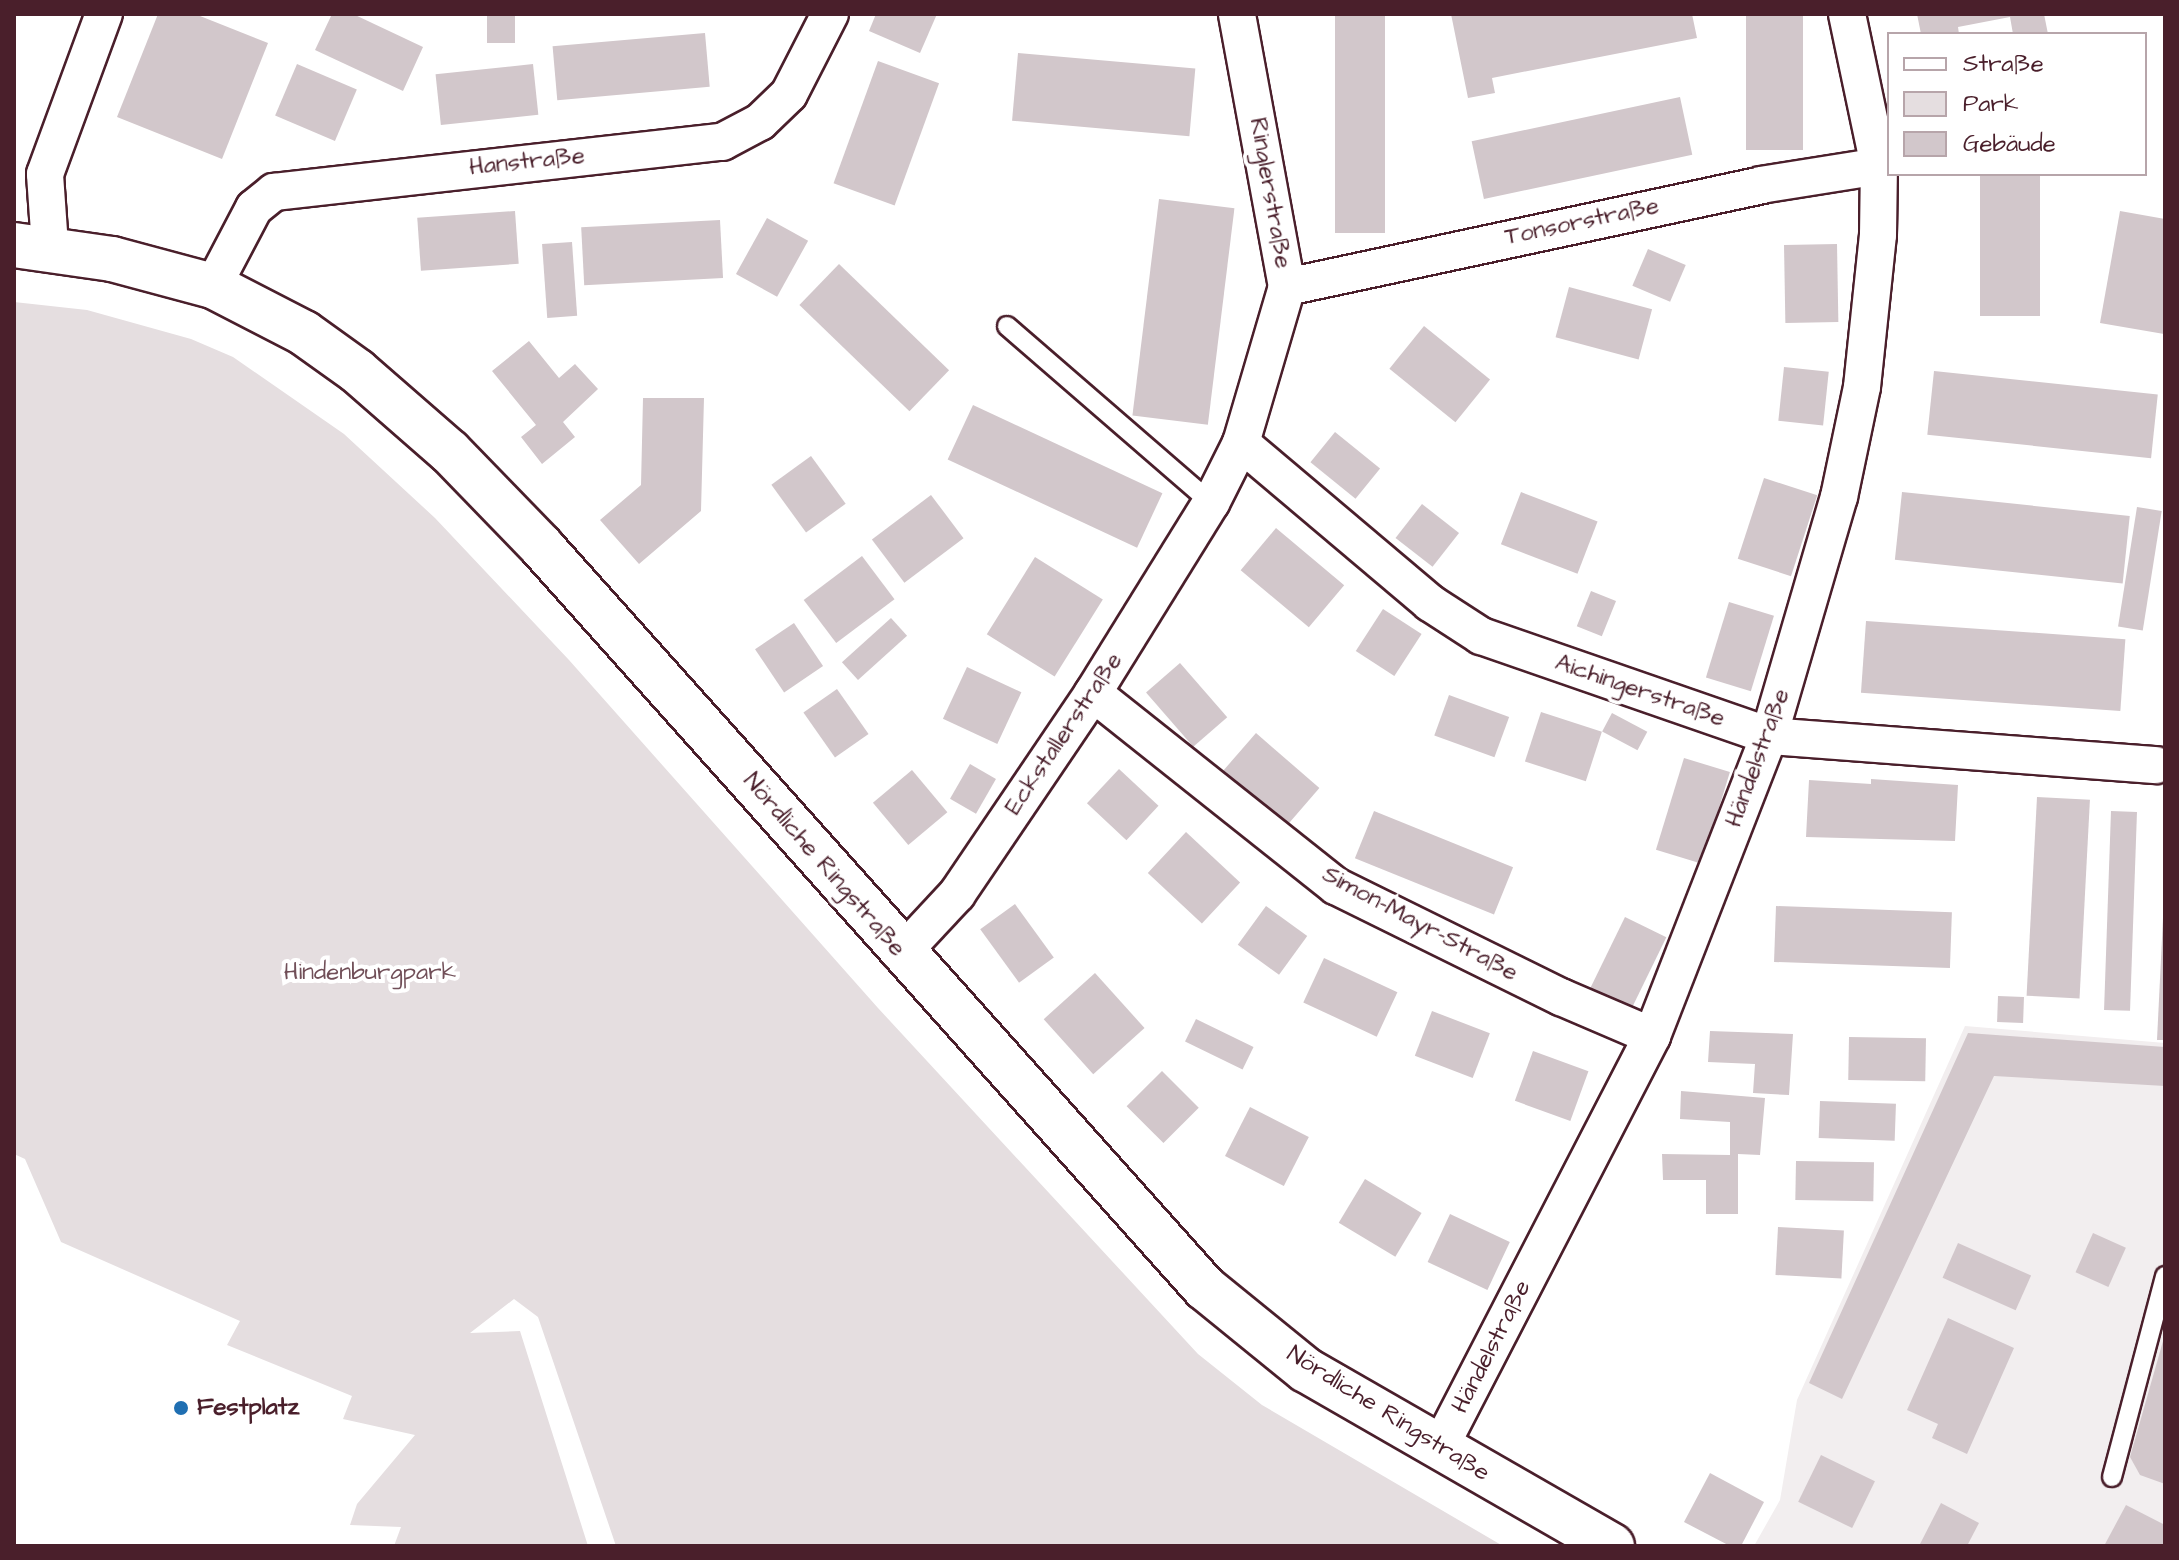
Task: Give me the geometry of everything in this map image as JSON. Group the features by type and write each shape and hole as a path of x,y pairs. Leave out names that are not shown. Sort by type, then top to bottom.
{"main road":[{"name":"Nördliche Ringstraße","path":"32,246 213,286 304,333 450,452 541,546 901,954 1205,1288 1306,1370 1612,1546"}],"street":[{"path":"32,246 45,174 104,14"},
{"name":"Hanstraße","path":"213,286 254,208 274,192 722,142 760,122 789,94 830,14"},
{"name":"Ringlerstraße","path":"1211,503 1241,443 1287,287 1237,14"},
{"name":"Händelstraße","path":"1439,1449 1652,1036 1769,736 1839,497 1862,387 1873,307 1879,166 1847,14"},
{"name":"Tonsorstraße","path":"1287,287 1761,185 1879,166"},
{"name":"Aichingerstraße","path":"1241,443 1430,603 1481,636 1769,736 2156,765"},
{"name":"Eckstallerstraße","path":"901,954 957,894 1093,693 1211,503"},
{"name":"Simon-Mayr-Straße","path":"1093,693 1336,886 1652,1036"}],"lane":[{"path":"1007,326 1211,503"},
{"path":"2112,1477 2165,1276"}],"shaded area":[{"path":"1965,1026 2165,1043 2165,1546 1754,1546 1780,1500 1797,1400"}],"green space":[{"name":"Hindenburgpark","path":"14,302 87,310 191,339 233,357 344,434 435,518 569,660 878,1008 1198,1354 1262,1405 1503,1546 616,1546 538,1317 514,1299 470,1333 520,1331 588,1546 394,1546 401,1527 350,1525 357,1504 415,1435 343,1419 352,1396 227,1345 240,1321 61,1242 25,1159 14,1154"}],"building":[{"path":"158,14 195,14 268,43 222,159 117,117"},
{"path":"332,14 353,14 423,47 403,91 315,50"},
{"path":"487,14 515,14 515,43 487,43"},
{"path":"876,14 937,14 920,53 869,31"},
{"path":"1335,14 1385,14 1385,233 1335,233"},
{"path":"1451,14 1692,14 1697,38 1492,78 1495,93 1468,98"},
{"path":"1746,14 1803,14 1803,150 1746,150"},
{"path":"1917,14 2044,14 2048,32 2013,32 2010,17 1958,27 1959,32 1921,32"},
{"path":"705,33 710,87 557,100 553,46"},
{"path":"1018,53 1195,69 1189,136 1012,121"},
{"path":"878,61 939,83 895,205 834,183"},
{"path":"297,64 357,89 335,141 275,116"},
{"path":"533,64 538,115 441,125 436,74"},
{"path":"1680,97 1692,155 1484,199 1472,141"},
{"path":"1980,176 2040,176 2040,316 1980,316"},
{"path":"1159,199 1234,208 1208,425 1132,415"},
{"path":"515,211 519,264 421,271 417,218"},
{"path":"2120,211 2165,219 2164,334 2100,323"},
{"path":"767,218 808,241 777,297 736,274"},
{"path":"720,220 723,278 584,285 581,227"},
{"path":"572,242 577,316 547,318 542,244"},
{"path":"1837,244 1838,322 1785,323 1784,245"},
{"path":"1648,249 1686,265 1670,302 1632,286"},
{"path":"839,264 949,370 909,411 799,305"},
{"path":"1569,287 1652,309 1639,359 1556,337"},
{"path":"1424,326 1490,379 1455,422 1389,369"},
{"path":"529,341 559,378 575,364 598,389 563,422 575,437 542,464 521,437 536,425 492,371"},
{"path":"1784,367 1829,372 1823,425 1778,421"},
{"path":"1934,371 2158,395 2151,458 1927,435"},
{"path":"643,398 704,398 701,511 639,564 600,520 641,485"},
{"path":"973,405 1162,493 1137,548 948,459"},
{"path":"1335,432 1380,469 1356,499 1310,462"},
{"path":"811,456 846,504 806,533 771,485"},
{"path":"1764,478 1817,495 1791,576 1738,559"},
{"path":"1521,492 1598,521 1577,574 1501,544"},
{"path":"1902,492 2130,516 2123,584 1895,560"},
{"path":"931,495 963,538 904,583 872,540"},
{"path":"1422,504 1459,533 1433,567 1396,538"},
{"path":"2137,507 2162,511 2143,630 2118,627"},
{"path":"1276,528 1344,585 1309,627 1241,570"},
{"path":"862,556 894,599 836,643 804,600"},
{"path":"1035,557 1103,599 1055,677 987,634"},
{"path":"1591,591 1616,601 1602,636 1577,626"},
{"path":"1729,602 1774,616 1751,691 1706,678"},
{"path":"1383,609 1422,634 1394,676 1356,651"},
{"path":"891,618 907,636 858,680 842,662"},
{"path":"1866,621 2125,639 2120,711 1861,693"},
{"path":"794,623 823,666 784,692 755,649"},
{"path":"1180,663 1227,717 1193,747 1146,693"},
{"path":"967,667 1021,692 997,744 943,719"},
{"path":"837,689 869,734 835,758 803,713"},
{"path":"1449,695 1509,717 1494,757 1434,735"},
{"path":"1541,712 1602,732 1586,781 1525,761"},
{"path":"1612,713 1647,732 1637,750 1602,732"},
{"path":"1256,733 1319,788 1282,831 1219,776"},
{"path":"1684,758 1730,772 1702,864 1656,850"},
{"path":"970,764 996,779 976,814 950,799"},
{"path":"1119,769 1158,806 1126,840 1087,803"},
{"path":"912,770 947,812 908,845 873,803"},
{"path":"1871,779 1958,785 1955,841 1806,837 1809,780 1871,784"},
{"path":"2037,797 2090,800 2080,999 2027,996"},
{"path":"1374,811 1513,867 1494,914 1355,858"},
{"path":"2111,811 2137,812 2130,1011 2104,1010"},
{"path":"1186,832 1240,882 1202,923 1148,873"},
{"path":"1015,904 1054,957 1019,983 980,929"},
{"path":"1266,906 1307,936 1279,975 1238,945"},
{"path":"1776,906 1952,912 1950,968 1774,962"},
{"path":"1625,917 1666,937 1630,1013 1588,992"},
{"path":"2163,918 2165,1040 2157,1040"},
{"path":"1324,958 1397,992 1377,1037 1303,1002"},
{"path":"1095,973 1145,1028 1093,1074 1044,1019"},
{"path":"1998,996 2024,997 2023,1023 1997,1022"},
{"path":"1432,1011 1490,1033 1473,1078 1415,1056"},
{"path":"1196,1019 1254,1047 1243,1070 1185,1041"},
{"path":"1710,1031 1793,1034 1789,1095 1753,1093 1755,1064 1708,1062"},
{"path":"1968,1033 2165,1047 2165,1086 1994,1076 1842,1399 1809,1383"},
{"path":"1849,1037 1926,1038 1925,1081 1848,1080"},
{"path":"1533,1051 1588,1071 1570,1121 1515,1101"},
{"path":"1162,1071 1199,1108 1163,1143 1127,1106"},
{"path":"1681,1091 1765,1098 1760,1155 1738,1154 1738,1214 1706,1214 1706,1180 1663,1180 1662,1154 1730,1155 1730,1122 1680,1119"},
{"path":"1820,1101 1896,1104 1895,1141 1819,1138"},
{"path":"1250,1107 1309,1137 1284,1186 1225,1156"},
{"path":"1796,1161 1874,1162 1873,1201 1795,1200"},
{"path":"1365,1179 1422,1213 1395,1257 1339,1223"},
{"path":"1450,1214 1510,1242 1487,1290 1428,1262"},
{"path":"1778,1227 1844,1230 1841,1278 1775,1275"},
{"path":"2093,1233 2126,1248 2108,1287 2076,1272"},
{"path":"1958,1243 2031,1276 2016,1310 1943,1278"},
{"path":"1948,1318 2014,1348 1967,1454 1932,1438 1938,1424 1907,1410"},
{"path":"2165,1334 2165,1484 2140,1475 2130,1457"},
{"path":"1821,1455 1875,1481 1852,1528 1798,1502"},
{"path":"1710,1473 1764,1502 1741,1546 1730,1546 1684,1522"},
{"path":"1941,1503 1979,1523 1967,1546 1919,1546"},
{"path":"2126,1505 2165,1525 2165,1546 2104,1546"}],"place":[{"name":"Festplatz","path":"181,1408"}]}
